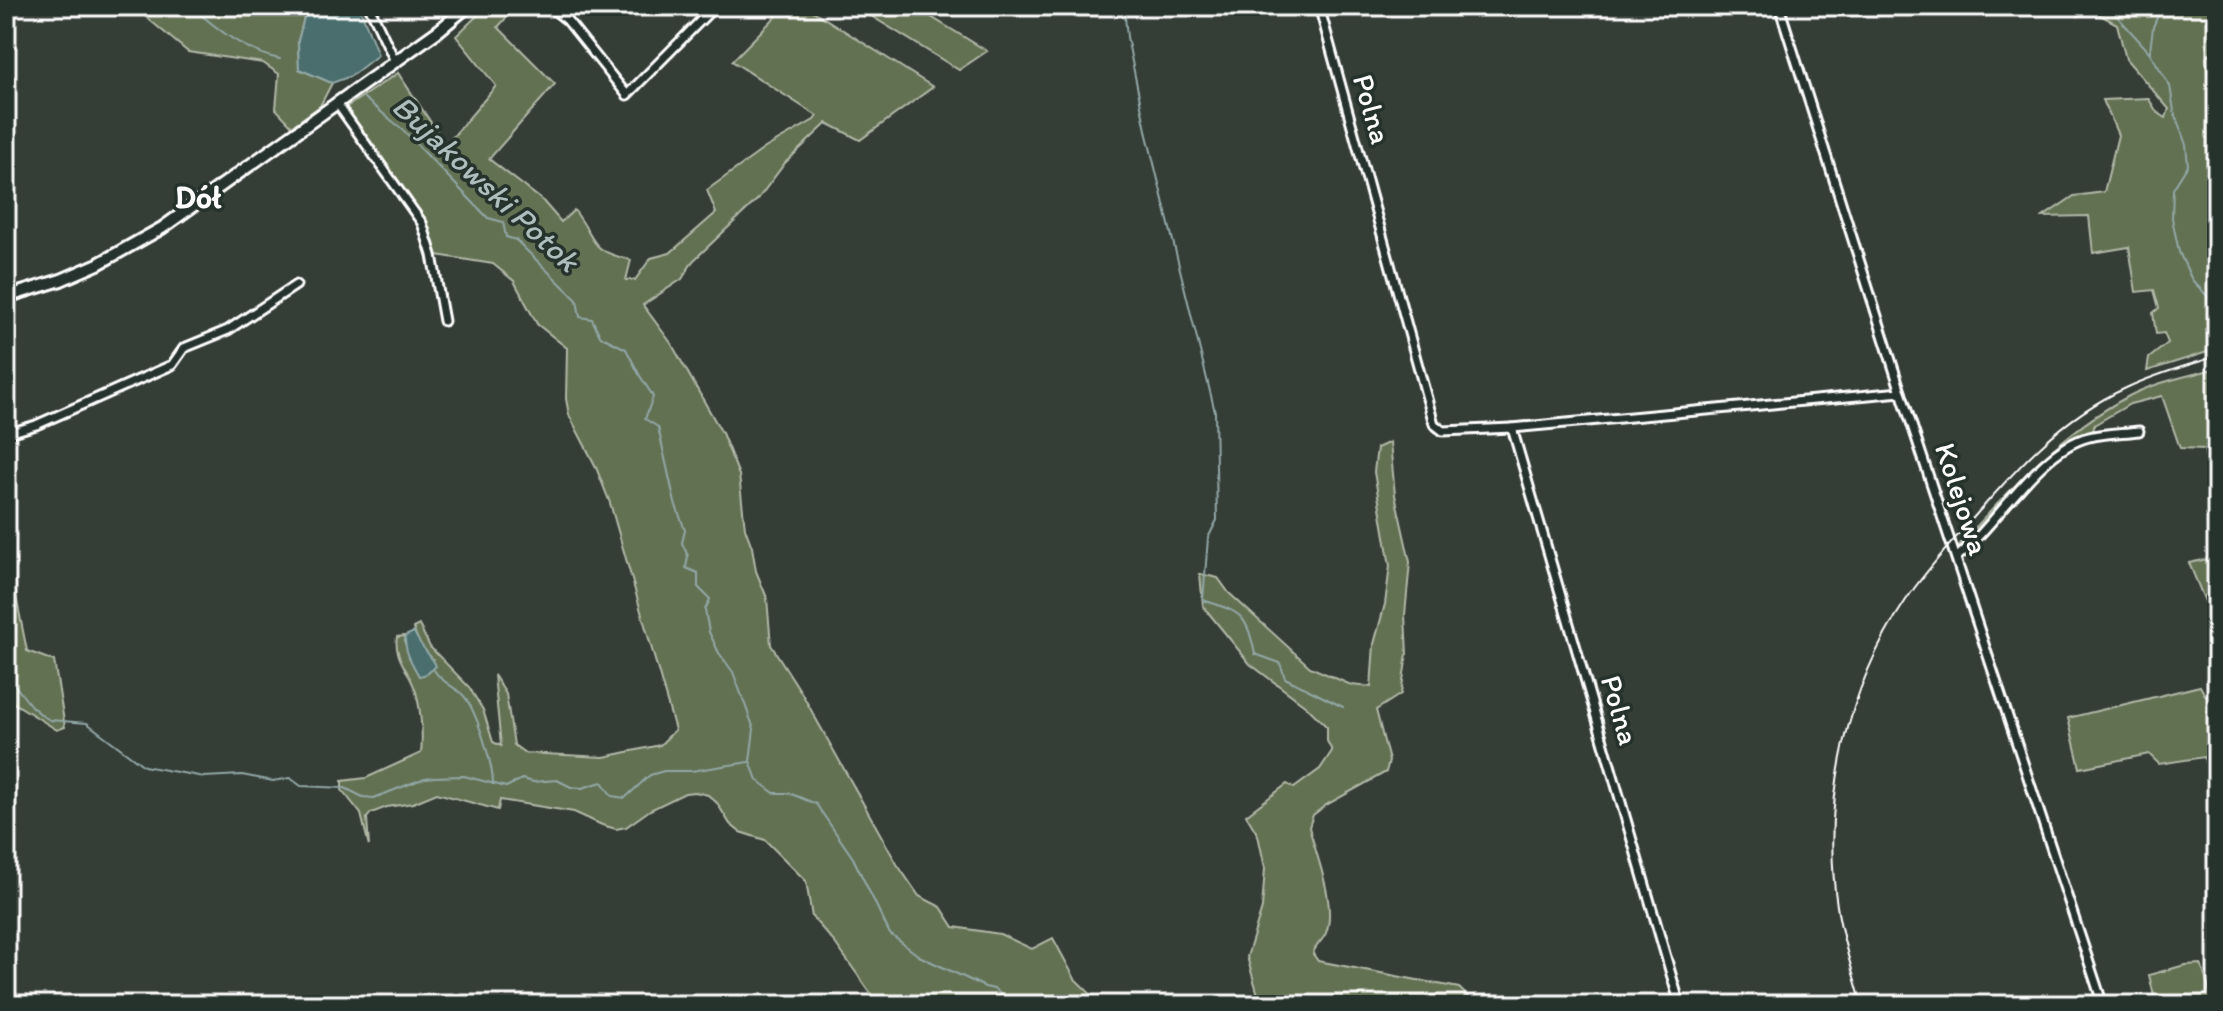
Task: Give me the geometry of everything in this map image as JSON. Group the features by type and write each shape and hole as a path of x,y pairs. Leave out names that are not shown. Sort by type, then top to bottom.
{"main road":[{"path":"6,297 61,280 98,264 162,228 468,6"}],"street":[{"path":"369,6 395,61"},
{"path":"549,6 567,20 627,95 715,6"},
{"name":"Polna","path":"1319,6 1434,424 1443,431 1512,428 1901,392"},
{"name":"Kolejowa","path":"1779,6 1901,392 2103,1005"},
{"path":"336,102 422,223 432,255 444,321"},
{"path":"6,434 36,425 172,365 184,348 228,330 296,285"},
{"name":"Polna","path":"1512,428 1680,1005"},
{"path":"1957,557 1971,546 2033,476 2067,448 2087,437 2139,431"}],"green space":[{"path":"138,6 307,6 298,41 299,69 332,83 320,106 292,126 276,109 279,74 263,63 188,52 140,12"},
{"path":"487,6 517,6 498,27 555,84 489,159 542,200 561,222 574,210 600,248 631,260 626,280 635,280 651,258 670,253 716,213 707,190 765,148 817,116 732,61 786,6 805,6 933,87 860,140 827,123 785,163 758,199 693,261 682,279 643,305 671,343 722,433 739,475 745,528 767,598 771,645 801,692 897,864 919,896 941,907 954,927 1000,934 1032,949 1053,938 1075,979 1102,1005 879,1005 835,943 812,917 806,881 765,840 740,832 708,795 695,792 685,793 650,810 626,827 616,829 574,812 500,800 498,810 437,793 413,803 371,813 367,818 369,846 361,814 342,790 342,781 366,778 421,753 417,696 397,645 397,637 405,636 405,644 434,660 415,633 413,628 419,625 430,647 469,687 483,710 493,742 501,746 494,675 506,694 514,745 525,753 604,757 660,745 675,730 610,503 595,465 569,415 566,399 567,348 537,324 514,281 493,264 437,255 416,206 345,108 398,73 446,145 496,86 456,36"},
{"path":"855,6 913,6 987,51 959,70"},
{"path":"2074,6 2217,6 2217,44 2206,58 2209,76 2217,83 2217,349 2147,371 2149,358 2168,343 2164,333 2156,334 2153,313 2159,308 2154,290 2136,292 2129,247 2093,253 2089,216 2043,217 2074,196 2104,192 2118,135 2103,100 2148,98 2157,112 2166,118 2169,109 2126,59 2117,24 2089,9 2078,16"},
{"path":"2217,368 2217,502 2204,449 2180,448 2162,396 2130,404 2094,425 2093,433 2041,468 1957,557 1955,550 1994,507 2035,466 2080,428 2139,391"},
{"path":"1390,442 1395,495 1410,562 1405,615 1407,654 1401,694 1376,710 1389,761 1386,772 1313,815 1309,827 1324,880 1329,922 1313,954 1318,961 1459,988 1475,1003 1261,1005 1247,957 1262,908 1265,868 1258,835 1246,815 1287,784 1294,788 1320,769 1332,751 1327,741 1327,727 1306,706 1250,664 1203,606 1200,574 1218,578 1229,593 1310,667 1351,685 1371,687 1374,644 1385,604 1390,566 1374,472 1377,448"},
{"path":"8,556 27,651 54,661 65,727 57,730 6,698"},
{"path":"2217,557 2217,615 2211,616 2189,563"},
{"path":"2200,686 2205,695 2217,699 2217,761 2206,764 2204,757 2159,764 2149,754 2080,768 2068,718"},
{"path":"2201,964 2214,1005 2121,1005 2154,996 2149,975"}],"water":[{"path":"307,6 359,6 378,55 351,76 332,83 299,69 298,41"},
{"path":"414,632 436,666 419,676 405,642 405,636"}],"waterway":[{"path":"191,6 232,38 255,51 280,59"},
{"path":"1124,6 1127,37 1147,135 1215,412 1217,520 1208,538 1203,600 1240,616 1249,630 1255,654 1280,663 1285,678 1343,707"},
{"path":"2108,6 2150,53 2170,86 2174,111 2186,145 2188,165 2173,189 2172,218 2179,252 2192,280 2210,299"},
{"path":"2150,51 2153,27 2162,6"},
{"name":"Bujakowski Potok","path":"364,98 402,129 488,218 503,222 506,237 516,240 577,300 580,317 592,319 600,336 626,349 653,397 645,419 658,427 675,503 685,530 682,543 688,556 686,568 698,573 698,587 710,599 705,610 709,632 733,672 754,729 750,761 757,780 774,793 789,793 816,804 853,858 890,934 919,956 994,989 1015,1005"},
{"path":"6,655 11,637"},
{"path":"434,670 462,694 473,711 487,751 493,784"},
{"path":"6,674 43,716 50,720 87,723 144,766 204,777 242,775 273,781 290,778 301,786 345,788 363,797 374,798 425,778 464,776 506,787 522,779 533,782 557,780 571,787 582,788 602,782 612,796 625,798 650,775 749,762"},
{"path":"991,1005 1000,994"}],"railway":[{"path":"1862,1005 1837,906 1833,826 1843,746 1868,670 1885,634 1935,561 2020,466 2059,430 2102,400 2126,388 2217,356"}],"district":[{"name":"Dół","path":"198,197"}]}
